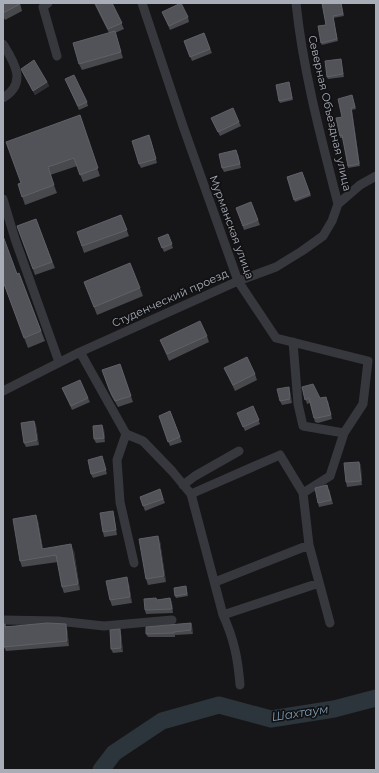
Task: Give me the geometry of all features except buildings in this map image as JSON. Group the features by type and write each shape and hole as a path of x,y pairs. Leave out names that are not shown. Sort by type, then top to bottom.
{"street":[{"name":"Мурманская улица","path":"143,3 182,126 238,281 276,338 368,361 363,404 344,433 330,476 303,493"},
{"name":"Северная Объездная улица","path":"296,3 299,32 315,113 338,204"},
{"path":"44,4 58,56"},
{"path":"3,44 16,65 18,81 9,94 3,98"},
{"path":"338,204 360,185 376,176"},
{"path":"3,199 15,239 60,362"},
{"name":"Студенческий проезд","path":"3,391 80,352 238,281 276,267 302,251 322,236 332,221 338,204"},
{"path":"294,342 298,404 303,426 344,433"},
{"path":"80,352 126,434 143,441 172,471 191,494 223,615 232,633 238,660 240,685"},
{"path":"126,434 117,460 120,502 134,563"},
{"path":"183,485 195,476 240,451"},
{"path":"191,494 280,455 303,493 309,545 330,623"},
{"path":"215,582 309,545"},
{"path":"223,615 319,583"},
{"path":"3,620 58,621 104,626 172,620"}],"waterway":[{"name":"Шахтаум","path":"101,770 114,753 162,721 219,705 271,719 334,709 376,698"}]}
